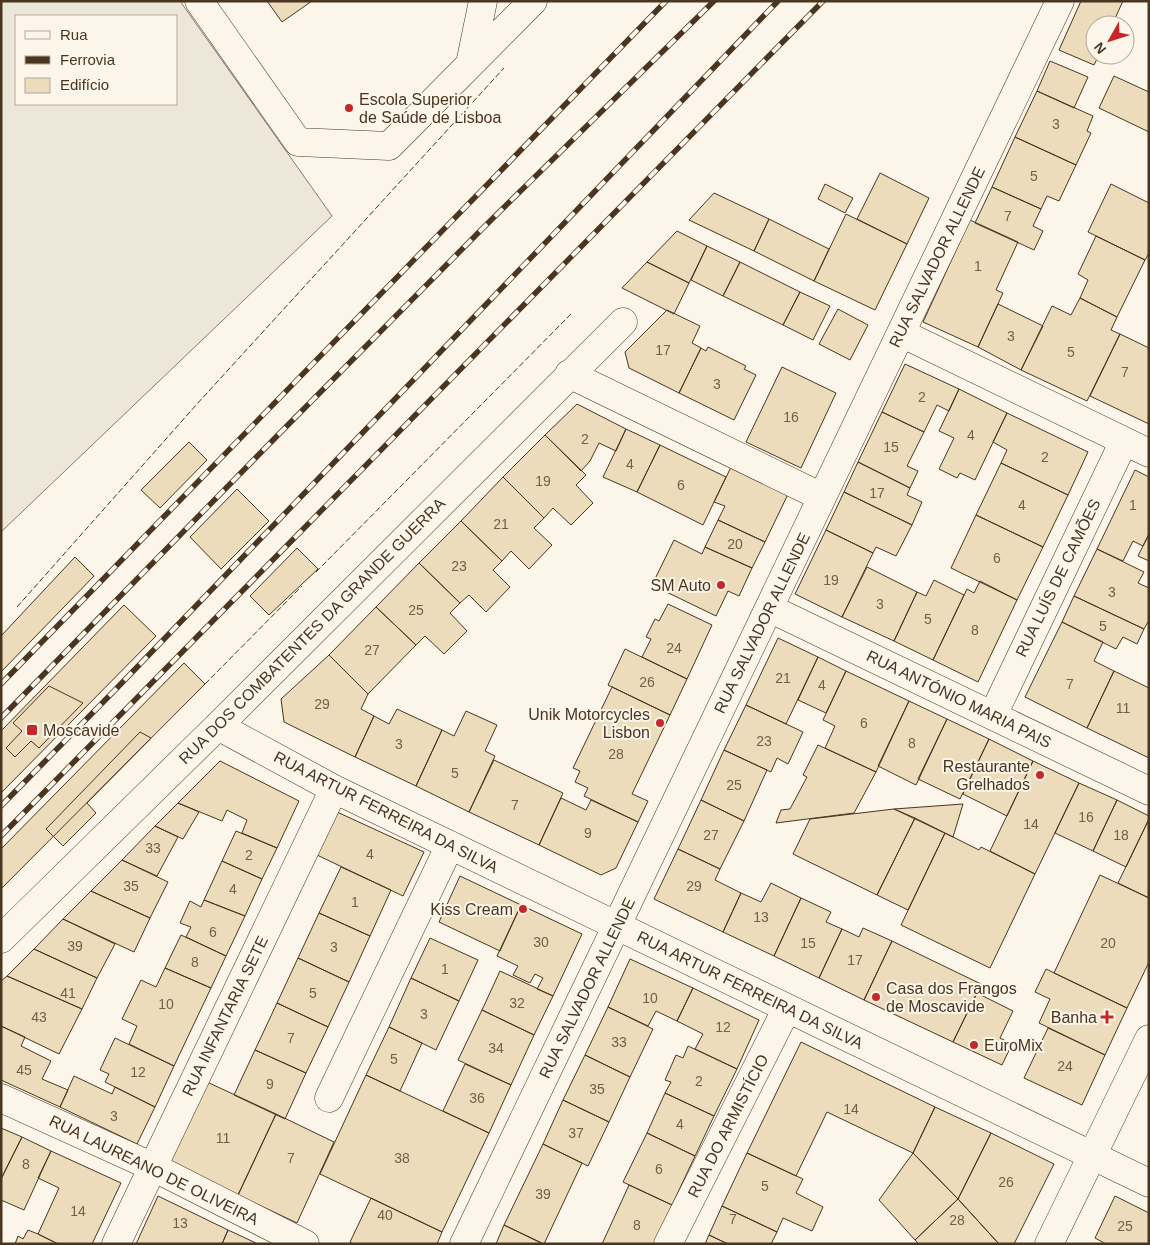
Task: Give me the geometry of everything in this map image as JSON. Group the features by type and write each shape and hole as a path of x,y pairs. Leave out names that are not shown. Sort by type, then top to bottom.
{"street":[{"path":"200,1 298,142 388,146 533,1"},
{"path":"470,64 483,1"},
{"name":"RUA SALVADOR ALLENDE","path":"464,1244 1060,1"},
{"name":"RUA DOS COMBATENTES DA GRANDE GUERRA","path":"1,939 218,726 623,322"},
{"path":"901,333 1149,453"},
{"path":"569,374 822,497"},
{"name":"RUA LUÍS DE CAMÕES","path":"993,715 1124,441"},
{"name":"RUA ANTÓNIO MARIA PAIS","path":"769,608 1149,791"},
{"name":"RUA ARTUR FERREIRA DA SILVA","path":"218,726 334,789 1149,1183"},
{"name":"RUA INFANTARIA SETE","path":"116,1244 334,789"},
{"path":"329,1098 450,845"},
{"name":"RUA DO ARMISTÍCIO","path":"668,1244 787,1008"},
{"path":"1049,1244 1149,1039"},
{"name":"RUA LAUREANO DE OLIVEIRA","path":"1,1098 153,1168 305,1244"}],"shaded area":[{"path":"1,1 180,1 332,216 1,532"}],"building":[{"path":"267,1 312,1 282,22"},
{"path":"1081,1 1123,1 1117,15 1085,15 1085,61 1059,50"},
{"path":"1050,61 1088,77 1074,108 1037,91"},
{"path":"1114,76 1149,92 1149,132 1099,108"},
{"path":"1037,91 1093,116 1087,131 1091,133 1076,165 1015,137"},
{"path":"1015,137 1076,165 1059,201 1047,196 1041,209 992,187"},
{"path":"880,173 929,198 907,244 857,219"},
{"path":"825,184 853,198 845,213 818,199"},
{"path":"1111,184 1149,203 1149,253 1145,260 1088,232"},
{"path":"992,187 1041,209 1033,226 1043,231 1034,250 975,223"},
{"path":"714,193 769,219 754,251 689,220"},
{"path":"846,214 907,244 875,310 814,281"},
{"path":"769,219 829,249 814,281 754,251"},
{"path":"970,220 1018,242 996,290 1003,293 978,347 923,322"},
{"path":"677,231 707,246 689,283 647,262"},
{"path":"1096,236 1145,260 1117,317 1080,298 1088,280 1078,274"},
{"path":"707,246 740,262 723,296 691,280"},
{"path":"647,262 689,283 674,314 622,288"},
{"path":"740,262 800,292 783,325 723,296"},
{"path":"800,292 830,306 813,340 783,325"},
{"path":"1080,298 1117,317 1111,330 1120,334 1087,401 1021,370 1052,306 1071,315"},
{"path":"998,304 1043,326 1021,370 978,347"},
{"path":"838,309 868,325 850,360 819,344"},
{"path":"667,310 700,326 692,343 701,348 679,393 629,368 625,352"},
{"path":"1120,334 1149,348 1149,424 1090,396"},
{"path":"708,347 746,366 744,369 756,375 734,420 679,393 701,348 706,351"},
{"path":"905,364 959,389 949,411 937,405 924,432 882,412"},
{"path":"782,367 836,393 801,468 746,442"},
{"path":"959,389 1007,413 975,480 960,473 957,478 939,469 954,438 939,431"},
{"path":"577,404 626,429 616,451 599,443 590,461 581,471 545,435"},
{"path":"882,412 924,432 907,466 918,471 910,488 858,462"},
{"path":"1007,413 1088,452 1068,495 1001,463 1007,450 993,442"},
{"path":"626,429 660,445 637,492 603,477"},
{"path":"545,435 586,475 576,485 593,503 571,525 553,508 544,518 503,477"},
{"path":"189,442 207,460 160,508 141,490"},
{"path":"660,445 726,477 703,525 637,492"},
{"path":"858,462 910,488 907,495 922,502 912,525 844,492"},
{"path":"733,463 790,490 765,542 718,520 725,506 714,502"},
{"path":"1001,463 1068,495 1043,547 976,515"},
{"path":"1135,470 1149,477 1149,534 1143,546 1133,541 1123,561 1097,549"},
{"path":"503,477 544,518 534,528 552,545 529,569 511,551 502,561 461,521"},
{"path":"237,489 269,521 221,569 190,537"},
{"path":"844,492 912,525 896,556 876,547 873,553 826,530"},
{"path":"976,515 1043,547 1017,600 951,568"},
{"path":"718,520 765,542 752,568 705,547"},
{"path":"461,521 502,561 493,570 510,587 486,612 469,595 460,603 419,563"},
{"path":"826,530 873,553 842,617 795,594"},
{"path":"1149,534 1149,561 1138,556"},
{"path":"674,540 702,554 705,547 752,568 739,596 728,591 716,616 652,585"},
{"path":"297,548 318,569 269,615 250,596"},
{"path":"1097,549 1144,572 1138,583 1149,588 1149,620 1144,629 1074,596"},
{"path":"75,557 94,576 1,672 1,636"},
{"path":"419,563 460,603 450,613 467,631 444,654 425,636 416,645 376,607"},
{"path":"867,567 917,592 894,641 842,617"},
{"path":"934,580 964,595 933,660 894,641 917,592 926,596"},
{"path":"980,581 1017,600 978,682 933,660 967,589 974,593"},
{"path":"1074,596 1144,629 1137,644 1123,637 1116,649 1062,622"},
{"path":"668,604 712,625 687,679 642,657 651,639 646,637 655,619 659,621"},
{"path":"124,605 156,636 1,793 1,731"},
{"path":"376,607 416,645 368,694 329,655"},
{"path":"1062,622 1103,642 1094,661 1114,671 1087,728 1025,697"},
{"path":"778,638 818,657 786,724 746,705"},
{"path":"625,649 687,679 670,715 608,685"},
{"path":"329,655 368,694 361,709 374,716 355,757 284,722 281,699"},
{"path":"818,657 846,671 826,713 798,700"},
{"path":"184,663 205,684 1,889 1,849"},
{"path":"846,671 909,701 876,772 825,748 835,726 823,720"},
{"path":"1114,671 1149,688 1149,758 1087,728"},
{"path":"49,686 83,703 39,748 31,741 15,757 6,748 22,731 13,723"},
{"path":"612,687 670,715 632,794 648,801 638,822 584,796 588,788 575,782 580,771 573,768"},
{"path":"909,701 947,719 916,785 878,766"},
{"path":"746,705 803,732 788,764 777,758 771,772 724,750"},
{"path":"397,709 442,730 416,786 355,757 374,716 389,724"},
{"path":"466,711 497,725 485,751 495,756 469,812 416,786 442,730 454,736"},
{"path":"947,719 989,739 960,799 918,779"},
{"path":"140,732 151,738 87,803 96,813 63,846 46,829"},
{"path":"989,739 1033,761 1007,816 963,794"},
{"path":"818,745 876,772 854,813 776,823 781,810 790,809 807,777 803,775"},
{"path":"724,750 767,770 744,821 701,800"},
{"path":"494,760 563,793 539,845 469,812"},
{"path":"220,761 299,801 277,848 242,833 247,820 227,810 222,821 178,803"},
{"path":"1033,761 1079,783 1035,874 990,851"},
{"path":"1079,783 1117,800 1093,851 1055,833"},
{"path":"561,798 586,810 591,800 638,822 616,868 601,875 539,845"},
{"path":"701,800 744,821 720,869 678,849"},
{"path":"1117,800 1149,816 1126,867 1093,851"},
{"path":"178,803 199,812 183,839 155,826"},
{"path":"963,804 953,837 894,809"},
{"path":"894,809 915,818 877,895 793,854 810,819"},
{"path":"337,812 424,852 403,896 317,855"},
{"path":"915,818 945,833 908,910 877,895"},
{"path":"1149,819 1149,898 1118,883"},
{"path":"155,826 178,837 157,876 122,860"},
{"path":"236,831 277,848 262,879 222,861"},
{"path":"945,833 979,850 981,847 1035,874 990,968 901,925"},
{"path":"678,849 720,869 715,880 741,893 723,932 654,899"},
{"path":"122,860 168,882 150,918 91,891"},
{"path":"222,861 262,879 245,916 204,900"},
{"path":"341,867 391,890 370,936 319,913"},
{"path":"1100,875 1149,898 1149,962 1127,1008 1054,973"},
{"path":"460,876 521,905 500,951 439,922"},
{"path":"771,883 801,898 774,956 723,932 741,893 761,902"},
{"path":"91,891 150,918 134,952 63,919"},
{"path":"801,898 831,912 826,922 842,929 819,978 774,956"},
{"path":"204,900 245,916 226,956 186,937 191,927 180,923 190,901 201,907"},
{"path":"521,905 582,934 553,996 537,989 543,978 535,974 530,983 513,975 518,966 497,956"},
{"path":"319,913 370,936 349,982 298,958"},
{"path":"63,919 115,944 97,978 34,949"},
{"path":"863,928 892,941 864,1000 819,978 842,929 859,937"},
{"path":"181,935 226,956 211,988 165,968"},
{"path":"430,938 478,960 459,1001 411,978"},
{"path":"892,941 981,984 953,1042 864,1000"},
{"path":"34,949 97,978 82,1009 7,976"},
{"path":"298,958 349,982 328,1027 277,1003"},
{"path":"630,959 693,988 677,1021 656,1011 648,1026 608,1007"},
{"path":"165,968 211,988 174,1066 129,1044 137,1026 122,1019 141,980 156,987"},
{"path":"1046,969 1127,1008 1105,1055 1039,1023 1050,999 1035,992"},
{"path":"500,971 553,996 534,1035 482,1010"},
{"path":"7,976 82,1009 59,1054 1,1026 1,981"},
{"path":"411,978 459,1001 436,1050 389,1027"},
{"path":"693,988 759,1020 737,1069 695,1049 703,1034 677,1021"},
{"path":"977,993 1013,1011 1000,1038 1012,1044 1002,1065 953,1042"},
{"path":"277,1003 328,1027 306,1073 255,1050"},
{"path":"608,1007 653,1029 630,1077 585,1055"},
{"path":"482,1010 534,1035 511,1085 458,1060"},
{"path":"1,1026 25,1037 21,1046 51,1061 42,1079 68,1090 60,1107 1,1080"},
{"path":"389,1027 422,1043 400,1091 366,1075"},
{"path":"1048,1028 1105,1055 1082,1105 1024,1078"},
{"path":"115,1038 174,1066 155,1107 105,1082 109,1074 100,1070"},
{"path":"801,1042 935,1107 913,1153 827,1112 796,1176 747,1153"},
{"path":"688,1046 737,1069 714,1116 665,1093 671,1082 665,1080 676,1055 683,1058"},
{"path":"255,1050 306,1073 285,1119 234,1095"},
{"path":"585,1055 630,1077 609,1122 563,1100"},
{"path":"465,1064 511,1085 489,1133 443,1111"},
{"path":"366,1075 489,1133 442,1232 320,1174"},
{"path":"74,1076 112,1094 115,1087 155,1107 137,1144 60,1107"},
{"path":"207,1082 276,1114 238,1195 169,1162"},
{"path":"665,1093 714,1116 695,1156 647,1133"},
{"path":"563,1100 609,1122 588,1166 543,1144"},
{"path":"935,1107 991,1133 958,1199 913,1153"},
{"path":"276,1114 334,1142 297,1223 238,1195"},
{"path":"1,1128 22,1137 1,1179"},
{"path":"647,1133 695,1156 672,1205 623,1182"},
{"path":"991,1133 1054,1164 1014,1244 999,1244 958,1199"},
{"path":"22,1137 51,1151 24,1210 1,1200 1,1179"},
{"path":"543,1144 582,1163 544,1244 504,1225"},
{"path":"51,1151 121,1183 92,1244 58,1244 38,1234 59,1188 38,1178"},
{"path":"747,1153 803,1179 796,1193 823,1207 812,1231 783,1218 777,1232 722,1206"},
{"path":"913,1153 958,1199 915,1240 879,1200"},
{"path":"629,1185 672,1205 654,1244 602,1244"},
{"path":"158,1196 228,1230 222,1244 136,1244"},
{"path":"1115,1196 1149,1213 1149,1244 1106,1244 1095,1238"},
{"path":"371,1198 442,1232 437,1244 353,1244 350,1242"},
{"path":"958,1199 999,1244 919,1244 915,1240"},
{"path":"722,1206 777,1232 771,1244 728,1244 709,1235"},
{"path":"504,1225 543,1244 496,1244"},
{"path":"28,1230 58,1244 15,1244 18,1236 23,1239"},
{"path":"228,1230 258,1244 222,1244"},
{"path":"709,1235 728,1244 705,1244"}],"railway":[{"path":"1,684 666,1"},
{"path":"1,718 483,228 714,1"},
{"path":"1,806 778,1"},
{"path":"1,836 823,1"}],"fence":[{"path":"17,607 197,404 504,68"},
{"path":"316,572 571,314"},
{"path":"205,684 302,586"}],"place":[{"name":"Escola Superior de Saúde de Lisboa","path":"349,108"},
{"name":"SM Auto","path":"721,585"},
{"name":"Unik Motorcycles Lisbon","path":"660,723"},
{"name":"Moscavide","path":"32,730"},
{"name":"Restaurante Grelhados","path":"1040,775"},
{"name":"Kiss Cream","path":"523,909"},
{"name":"Casa dos Frangos de Moscavide","path":"876,997"},
{"name":"Banha","path":"1107,1017"},
{"name":"EuroMix","path":"974,1045"}]}
